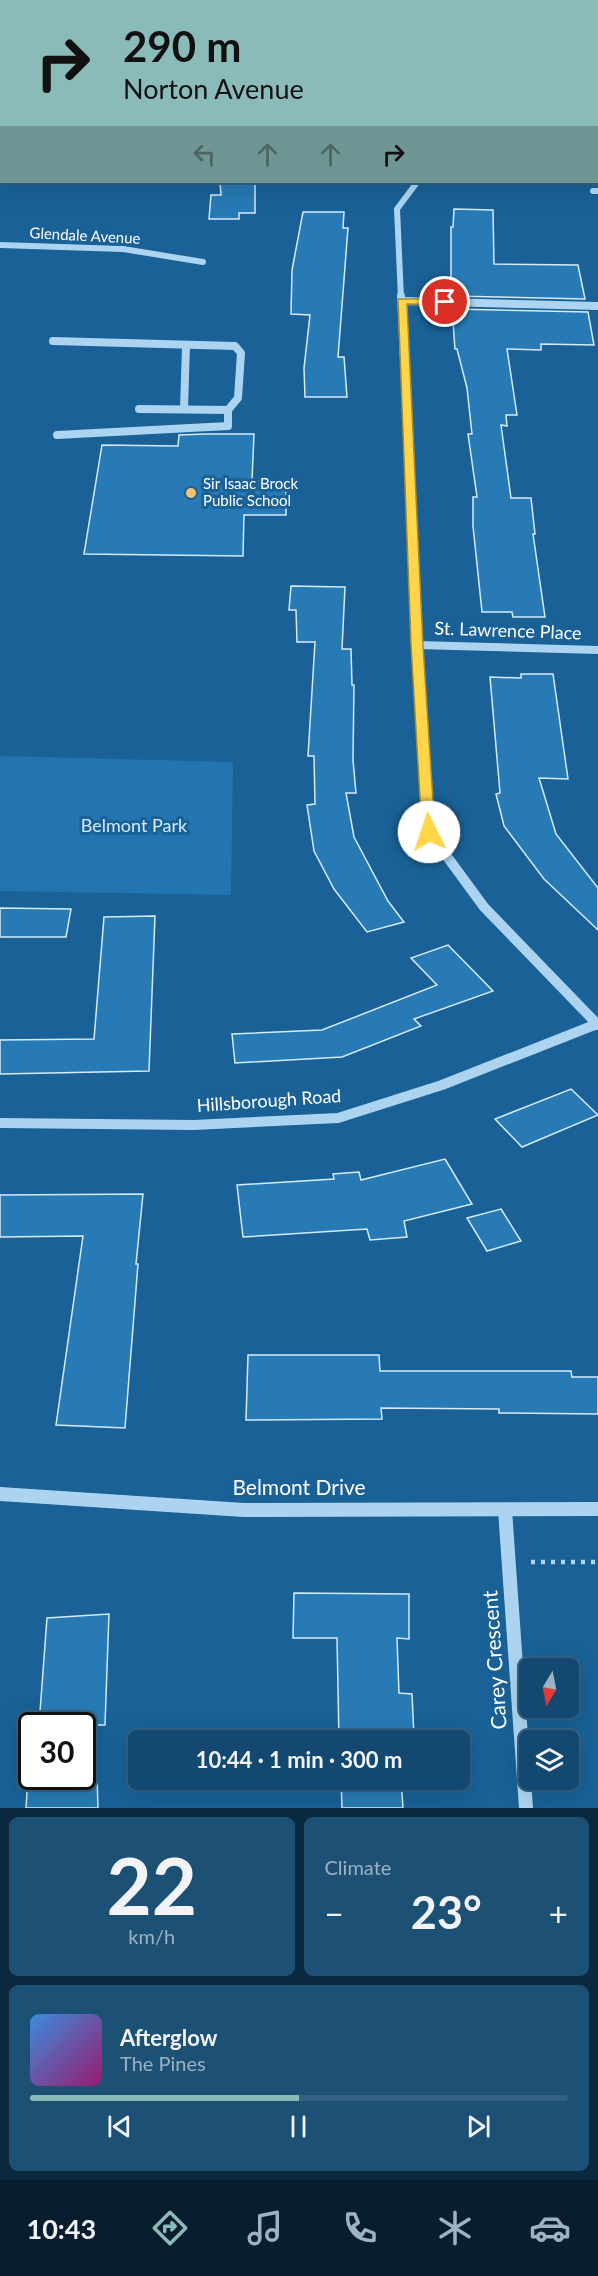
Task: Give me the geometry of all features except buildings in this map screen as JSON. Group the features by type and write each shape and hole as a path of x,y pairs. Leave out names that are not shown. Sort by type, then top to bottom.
{"street":[{"path":"415,184 397,209 417,645 429,832 484,907 598,1025"},
{"name":"Glendale Avenue","path":"0,245 123,249 203,262"},
{"path":"402,301 598,306"},
{"path":"53,341 235,346 241,353 238,398 228,410 228,426 57,435"},
{"path":"184,409 186,345"},
{"path":"139,409 228,410"},
{"name":"St. Lawrence Place","path":"417,645 598,650"},
{"name":"Hillsborough Road","path":"0,1123 194,1125 338,1118 442,1085 598,1025"},
{"name":"Belmont Drive","path":"0,1494 244,1510 598,1509"},
{"name":"Carey Crescent","path":"505,1510 526,1808"}],"path":[{"path":"509,1562 598,1562"}],"green space":[{"name":"Belmont Park","path":"0,756 233,762 231,895 0,891"}],"place":[{"name":"Sir Isaac Brock Public School","path":"191,493"}],"route":[{"path":"429,832 417,645 402,301 445,302"}]}
